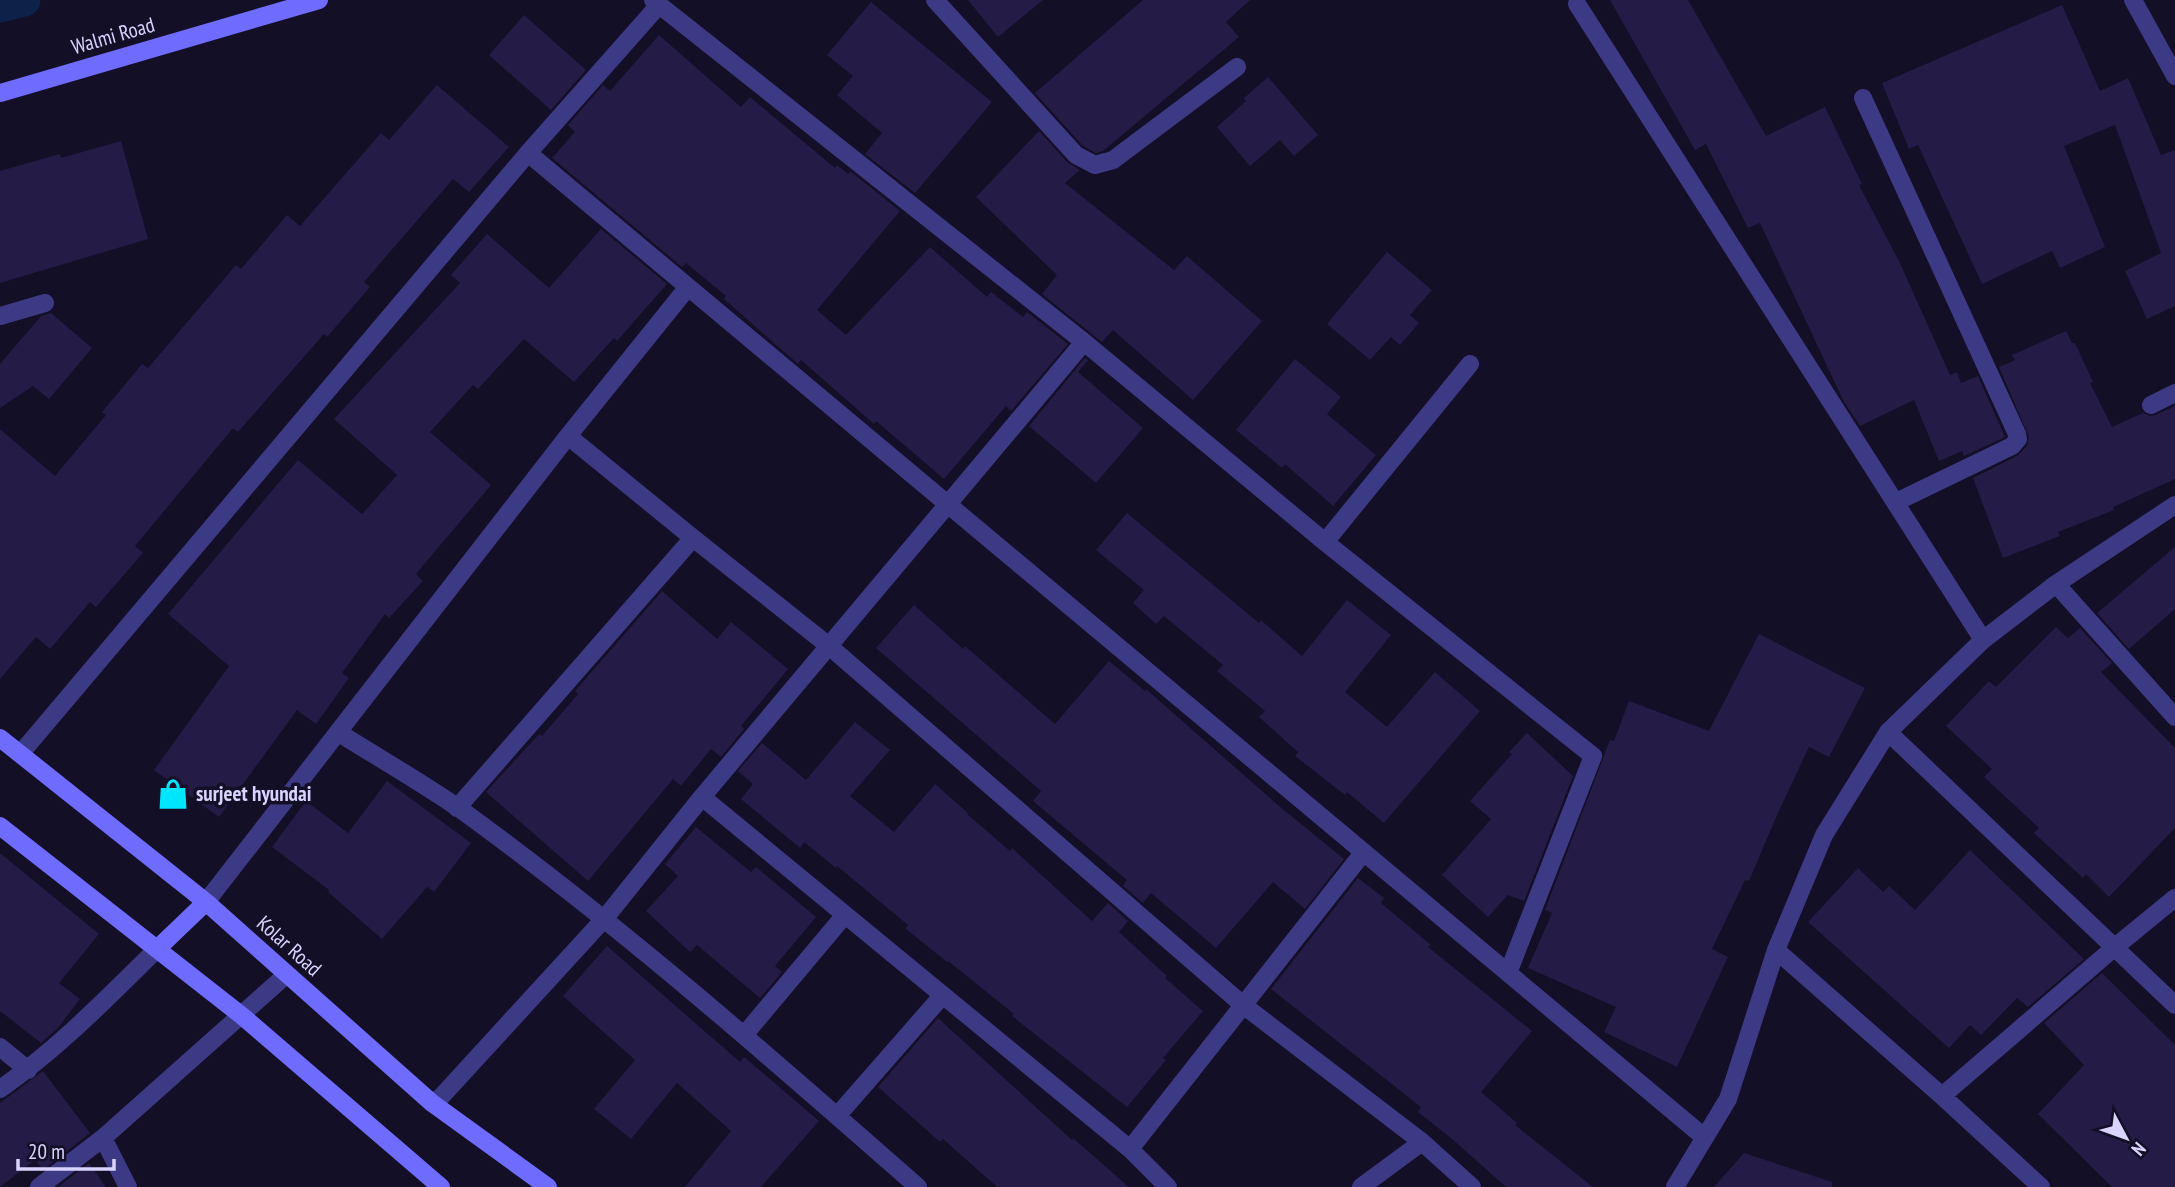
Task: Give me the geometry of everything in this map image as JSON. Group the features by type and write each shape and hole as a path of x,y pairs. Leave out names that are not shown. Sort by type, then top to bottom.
{"main road":[{"name":"Walmi Road","path":"0,93 319,0"},
{"name":"Kolar Road","path":"0,738 206,902 432,1103 548,1187"},
{"path":"0,826 241,1015 441,1187"},
{"path":"157,949 206,902"}],"street":[{"path":"936,0 1076,155 1095,165 1113,160 1237,67"},
{"path":"2133,0 2175,76"},
{"path":"21,753 656,3 1084,342 1325,542 1594,755 1508,973"},
{"path":"1577,4 1983,640"},
{"path":"1863,98 2018,439 2012,446 1896,502"},
{"path":"528,153 1704,1136"},
{"path":"206,902 568,436 688,287"},
{"path":"0,316 45,303"},
{"path":"432,1103 440,1098 605,918 702,797 1084,342"},
{"path":"1325,542 1469,364"},
{"path":"2151,405 2175,393"},
{"path":"568,436 829,646 1243,1005 1422,1142 1472,1187"},
{"path":"1675,1187 1728,1099 1776,950 1824,835 1888,732 1983,640 2056,584 2175,505"},
{"path":"457,808 693,538"},
{"path":"2056,584 2175,717"},
{"path":"1888,732 2175,1005"},
{"path":"339,733 457,808 605,918 745,1034 918,1187"},
{"path":"702,797 1130,1149 1168,1187"},
{"path":"1130,1149 1363,853"},
{"path":"1942,1096 2175,898"},
{"path":"745,1034 844,916"},
{"path":"0,1089 28,1070 66,1037 157,949"},
{"path":"1776,950 2041,1187"},
{"path":"38,1187 103,1138 286,975"},
{"path":"837,1116 942,996"},
{"path":"0,1047 28,1070"},
{"path":"103,1138 128,1187"},
{"path":"1361,1187 1422,1142"}],"building":[{"path":"968,0 1043,0 998,37"},
{"path":"1143,0 1250,0 1226,22 1239,37 1103,151 1096,153 1083,146 1035,93"},
{"path":"1610,0 1688,0 1766,136 1825,107 1862,184 1859,185 1900,263 1950,375 1957,372 1961,383 1978,376 2005,437 1964,456 1962,451 1939,461 1914,400 1860,426 1843,400 1760,223 1748,228 1706,144 1695,150"},
{"path":"871,2 992,102 915,193 865,154 882,133 837,95 853,76 827,55"},
{"path":"2062,5 2100,91 2128,78 2161,155 2175,150 2175,306 2147,319 2125,271 2161,253 2115,125 2064,146 2105,247 2060,268 2052,251 1982,284 1918,145 1909,149 1882,83"},
{"path":"524,15 586,70 551,110 489,55"},
{"path":"659,35 741,107 750,97 835,168 837,165 848,174 850,171 900,211 817,310 846,335 930,247 987,297 991,292 1023,317 1027,312 1068,344 1011,411 1006,406 944,479 876,421 874,424 801,360 798,364 724,299 726,296 686,263 682,267 552,158 575,132 568,125 603,85 610,91"},
{"path":"1268,77 1318,135 1294,156 1280,140 1250,166 1217,127"},
{"path":"437,85 509,147 469,192 453,179 364,282 370,287 327,337 324,334 238,432 233,428 135,546 143,553 96,607 90,602 50,649 36,637 0,679 0,429 55,476 106,415 102,412 142,364 148,368 236,265 241,269 287,215 300,226 381,133 389,140"},
{"path":"1039,131 1068,163 1080,170 1065,183 1174,270 1187,256 1262,321 1193,400 1113,330 1102,342 1042,294 1057,275 976,197"},
{"path":"121,141 148,239 0,283 0,171"},
{"path":"601,229 667,284 617,341 614,338 574,382 524,339 478,389 473,385 430,432 491,485 416,574 423,581 389,618 385,614 342,673 349,678 316,724 297,710 219,817 154,770 229,666 168,614 298,460 362,514 397,475 334,419 460,283 451,275 487,234 549,288"},
{"path":"1387,252 1432,290 1410,315 1419,323 1400,345 1391,337 1370,360 1327,324"},
{"path":"51,313 92,348 49,399 33,386 0,408 0,364 41,316"},
{"path":"2066,331 2072,343 2075,343 2093,382 2090,383 2112,427 2143,413 2155,415 2175,406 2175,479 2113,507 2114,510 2058,532 2060,536 2003,558 1973,478 2017,456 2027,446 2029,437 1999,367 2015,360 2012,355"},
{"path":"1085,358 1088,360 1078,372 1143,428 1096,483 1029,426"},
{"path":"1295,359 1341,397 1327,414 1376,455 1333,506 1285,464 1282,468 1236,430"},
{"path":"1127,513 1302,656 1347,600 1391,635 1345,692 1387,727 1435,672 1480,711 1384,823 1347,792 1345,795 1295,756 1298,752 1259,717 1265,711 1217,671 1223,665 1164,616 1156,624 1133,603 1144,590 1096,550"},
{"path":"2175,547 2175,609 2129,649 2097,613"},
{"path":"662,591 717,639 731,622 788,669 741,726 744,729 721,757 711,749 681,786 673,779 588,881 486,792 539,734 542,736 578,694 575,691"},
{"path":"914,605 1055,724 1109,661 1145,691 1146,689 1279,806 1344,859 1305,909 1273,882 1216,948 1151,893 1143,903 1123,886 1127,880 1033,801 1041,791 876,648"},
{"path":"2056,627 2068,638 2080,628 2112,663 2101,672 2175,748 2175,828 2109,897 2086,874 2083,878 2034,833 2039,828 1984,777 1992,769 1946,726 1989,681 1996,687"},
{"path":"1759,634 1865,688 1829,757 1809,747 1749,881 1745,880 1712,949 1728,957 1677,1067 1604,1032 1616,1007 1528,968 1552,913 1545,910 1610,740 1614,741 1629,701 1709,731"},
{"path":"855,722 890,750 850,796 894,832 935,784 1010,851 1012,848 1092,921 1108,903 1128,921 1119,932 1203,1011 1163,1058 1166,1060 1127,1107 906,929 908,925 837,866 836,868 804,842 800,848 741,799 753,784 738,771 762,743 806,780"},
{"path":"1527,733 1573,776 1524,901 1508,895 1488,917 1442,875 1491,819 1470,801"},
{"path":"387,781 471,843 434,892 427,887 382,939 328,892 329,890 272,847 306,801 348,833"},
{"path":"696,827 751,872 756,867 816,917 775,966 782,972 760,998 697,945 690,952 646,911 678,876 665,864"},
{"path":"1970,850 2084,959 2028,1007 2017,998 1981,1035 1970,1025 1949,1048 1808,922 1858,868 1883,892 1889,886 1915,910"},
{"path":"0,853 99,934 59,983 80,999 57,1029 41,1043 0,1011"},
{"path":"1358,878 1384,898 1381,903 1431,945 1428,947 1532,1031 1481,1092 1517,1123 1515,1125 1593,1187 1506,1187 1418,1112 1421,1107 1271,989"},
{"path":"607,946 740,1062 744,1057 819,1121 761,1187 685,1187 731,1131 677,1083 631,1139 594,1109 635,1060 563,996"},
{"path":"2102,973 2175,1045 2175,1187 2112,1187 2038,1114 2084,1065 2044,1023"},
{"path":"938,1018 1072,1140 1073,1138 1129,1187 997,1187 943,1139 940,1142 878,1087"},
{"path":"43,1071 90,1133 43,1170 35,1160 0,1187 0,1103"},
{"path":"1744,1153 1832,1182 1832,1187 1714,1187"},
{"path":"89,1163 106,1187 58,1187"}],"waterway":[{"path":"0,6 24,0"}],"place":[{"name":"surjeet hyundai","path":"173,794"}]}
